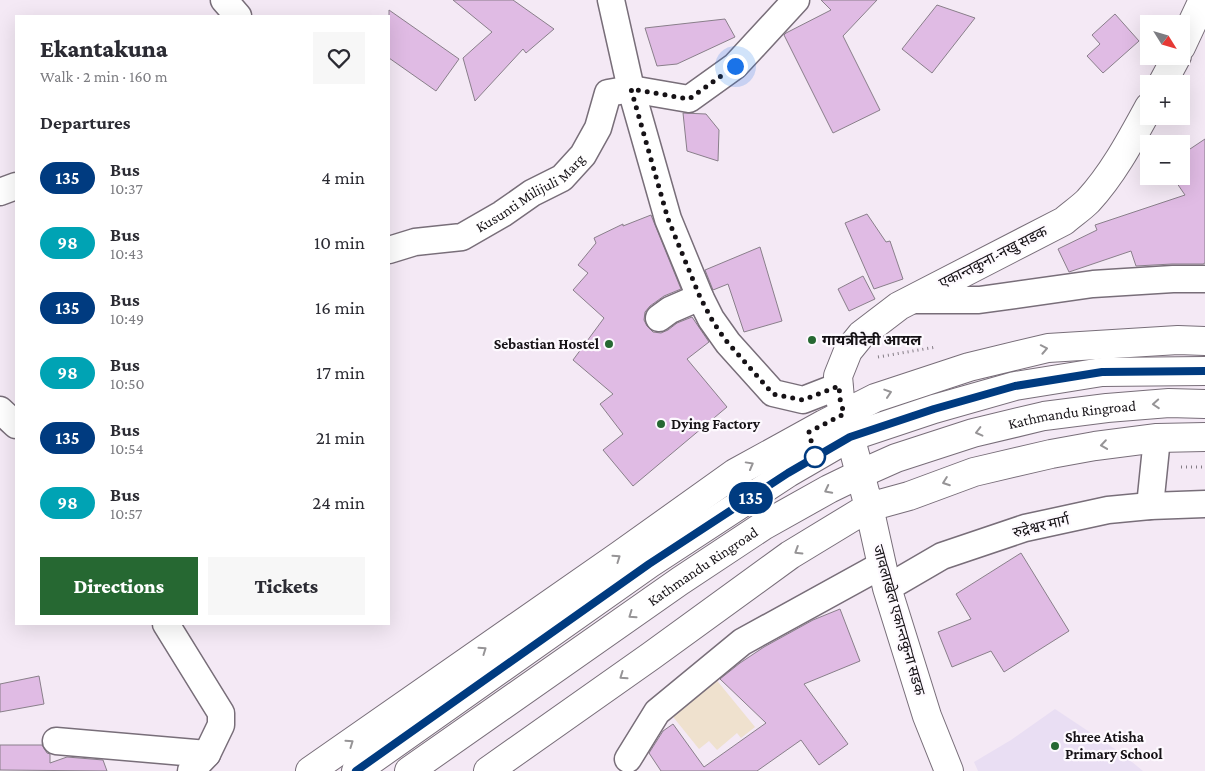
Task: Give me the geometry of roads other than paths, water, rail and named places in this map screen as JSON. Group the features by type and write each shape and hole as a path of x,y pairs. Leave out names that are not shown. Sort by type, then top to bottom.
{"main road":[{"path":"1190,28 1203,0"},
{"name":"एकान्तकुना-नखु सडक","path":"843,408 838,376 848,350 861,334 899,306 1064,221 1087,202 1106,179 1140,123"},
{"path":"310,771 736,473 843,408 960,370 1048,348 1178,340 1205,341"},
{"name":"Kathmandu Ringroad","path":"356,771 649,564 788,473 843,408 934,409 1015,386 1102,372 1205,371"},
{"name":"Kathmandu Ringroad","path":"409,771 672,586 763,526 860,474 896,458 973,433 1044,416 1124,406 1168,403 1205,404"},
{"name":"जावलाखेल एकान्तकुना सडक","path":"843,408 885,577 927,716 950,771"},
{"path":"488,771 790,555 869,507 908,496 974,472 1059,452 1157,438 1205,437"}],"street":[{"path":"224,0 237,15"},
{"path":"611,0 631,89 668,219 700,297 711,318 728,343 773,394 843,408"},
{"path":"631,89 689,99 735,66 796,0"},
{"name":"Kusunti Milijuli Marg","path":"390,250 415,242 462,237 502,214 532,193 562,178 583,155 598,128 608,93 631,89"},
{"path":"0,192 15,186"},
{"path":"911,300 979,300 1093,284 1205,279"},
{"path":"659,318 670,310 700,297"},
{"path":"0,410 15,424"},
{"path":"1150,506 1157,438"},
{"name":"रुद्रेश्वर मार्ग","path":"628,759 657,712 742,642 885,577 1025,528 1108,510 1205,504"},
{"path":"56,740 199,763 221,725 221,713 167,625"}],"place":[{"name":"गायत्रीदेवी आयल","path":"812,340"},
{"name":"Sebastian Hostel","path":"609,344"},
{"name":"Dying Factory","path":"661,424"},
{"name":"Shree Atisha Primary School","path":"1055,746"}]}
